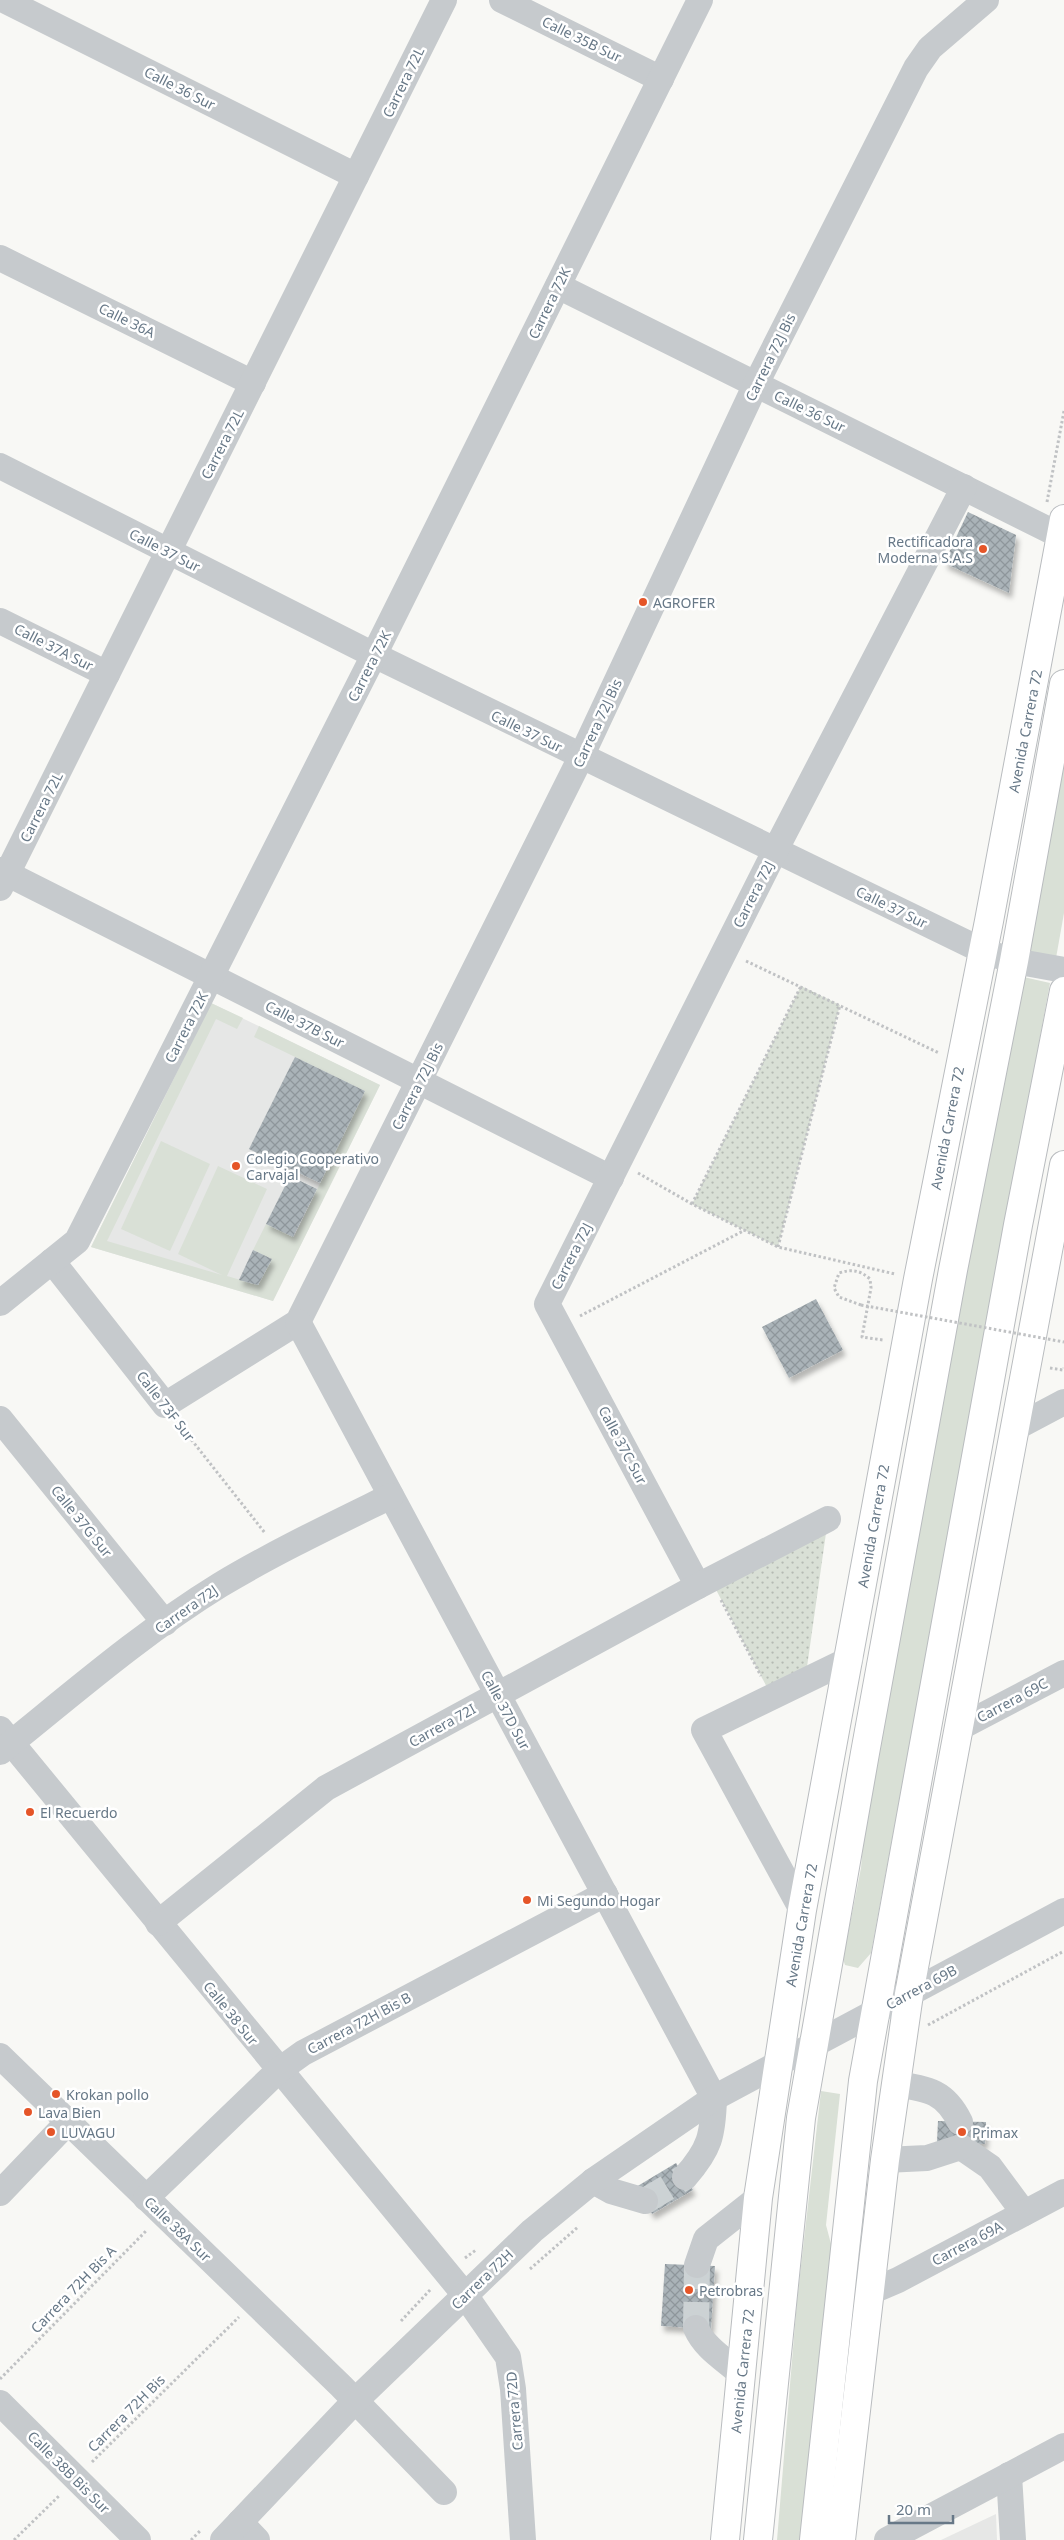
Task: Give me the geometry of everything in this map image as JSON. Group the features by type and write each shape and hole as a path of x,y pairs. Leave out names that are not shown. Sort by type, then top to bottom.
{"highway":[{"name":"Avenida Carrera 72","path":"725,2540 758,2198 802,1910 850,1659 918,1279 983,952 1062,527"},
{"path":"758,2540 797,2149 814,2044 953,1270 1014,961 1064,684"},
{"path":"814,2540 858,2123 875,2012 1018,1225 1064,991"},
{"path":"1018,1225 1064,1163"},
{"path":"841,2540 885,2160 909,1994 1064,1163"},
{"path":"905,1349 953,1270"},
{"path":"822,2466 854,2428"}],"street":[{"path":"0,6 4,0"},
{"name":"Calle 36 Sur","path":"4,0 356,176"},
{"name":"Carrera 72L","path":"2,878 107,674 444,0"},
{"name":"Calle 35B Sur","path":"502,0 661,79"},
{"name":"Carrera 72K","path":"0,1303 77,1241 374,655 700,0"},
{"name":"Carrera 72J Bis","path":"298,1322 581,757 756,384 916,68 930,48 986,0"},
{"name":"Calle 36A","path":"0,258 253,383"},
{"name":"Calle 36 Sur","path":"558,286 964,487 1062,527"},
{"name":"Calle 37 Sur","path":"0,466 374,655 983,952 1014,961 1064,970"},
{"name":"Carrera 72J","path":"547,1304 775,851 964,487"},
{"name":"Calle 37A Sur","path":"0,621 107,674"},
{"name":"Calle 37B Sur","path":"2,878 211,977 419,1081 615,1170"},
{"name":"Calle 73F Sur","path":"52,1261 165,1406"},
{"name":"Calle 37C Sur","path":"547,1304 704,1583"},
{"path":"165,1406 298,1322"},
{"name":"Calle 37D Sur","path":"298,1322 714,2098"},
{"path":"1015,1428 1064,1402"},
{"name":"Calle 37G Sur","path":"0,1419 165,1622"},
{"name":"Carrera 72J","path":"4,1741 165,1622 220,1585 279,1552 391,1496"},
{"name":"Carrera 72I","path":"158,1922 326,1788 704,1583 828,1519"},
{"path":"802,1910 704,1730 850,1659"},
{"name":"Carrera 69C","path":"959,1728 1064,1673"},
{"name":"Calle 38 Sur","path":"4,1741 158,1922 278,2071 465,2295"},
{"name":"Carrera 72H Bis B","path":"154,2206 278,2071 303,2053 605,1894"},
{"name":"Carrera 69B","path":"778,2063 1064,1911"},
{"name":"Calle 38A Sur","path":"0,2056 355,2401 444,2492"},
{"name":"Carrera 72H","path":"240,2534 355,2401 532,2231 593,2181 714,2098 778,2063"},
{"path":"896,2084 920,2088 939,2096 952,2105 961,2137 990,2167 1024,2213"},
{"path":"685,2177 702,2158 706,2150 713,2127 714,2098"},
{"path":"0,2193 68,2122"},
{"path":"885,2160 927,2158 961,2137"},
{"path":"593,2181 611,2191 645,2201"},
{"name":"Carrera 69A","path":"870,2292 898,2280 1064,2192"},
{"path":"697,2265 706,2239 758,2198"},
{"name":"Carrera 72D","path":"465,2295 508,2357 513,2389 523,2540"},
{"path":"696,2328 700,2338 742,2375"},
{"name":"Calle 38B Bis Sur","path":"0,2403 138,2540"},
{"path":"886,2540 1064,2446"},
{"path":"1009,2475 1013,2540"}],"path":[{"path":"725,950 960,1063"},
{"path":"692,1204 801,986"},
{"path":"778,1247 840,1005"},
{"path":"615,1170 692,1204 778,1247 918,1279"},
{"path":"559,1326 745,1230"},
{"path":"862,1336 866,1315 868,1306 871,1288 870,1280 863,1272 851,1269 839,1273 834,1288 839,1297 849,1302 862,1305 871,1307 890,1311 1064,1342"},
{"name":"Calle 73F Sur","path":"165,1406 279,1552"},
{"path":"704,1583 772,1697"},
{"path":"928,2025 1064,1951"},
{"name":"Carrera 72H Bis A","path":"0,2380 154,2206"},
{"name":"Carrera 72H Bis","path":"14,2540 253,2302"}],"shaded area":[{"path":"1064,725 1064,913 1056,958 1022,951"},
{"path":"1019,976 1050,983 871,1953 858,1968 845,1965 843,1959 861,1868 870,1762"},
{"path":"801,986 840,1005 778,1247 692,1204"},
{"name":"Colegio Cooperativo Carvajal","path":"211,1003 380,1085 273,1301 91,1247"},
{"path":"211,1003 243,1018 237,1029 216,1019 107,1241 222,1275 178,1254 218,1166 267,1189 227,1276 258,1285 272,1259 253,1250 266,1224 294,1237 365,1091 254,1037 259,1026 380,1085 273,1301 91,1247"},
{"path":"161,1141 210,1164 170,1251 121,1229"},
{"path":"828,1519 805,1681 772,1697 711,1580"},
{"path":"821,2091 840,2094 826,2225 835,2259 807,2540 777,2540 797,2301"},
{"path":"996,2514 997,2540 941,2540"}],"building":[{"name":"Rectificadora Moderna S.A.S","path":"968,512 1016,535 1009,593 944,563"},
{"path":"295,1057 365,1091 320,1183 249,1149"},
{"path":"290,1176 317,1189 293,1237 266,1224"},
{"path":"253,1250 272,1259 258,1285 239,1280"},
{"path":"816,1299 843,1350 789,1378 762,1327"},
{"name":"Primax","path":"938,2121 986,2122 985,2144 937,2142"},
{"path":"676,2163 693,2190 652,2214 636,2187"},
{"name":"Petrobras","path":"665,2264 715,2266 711,2329 661,2326"}],"tunnel":[{"path":"645,2201 685,2177"},
{"path":"696,2328 697,2265"}],"place":[{"name":"Rectificadora Moderna S.A.S","path":"983,549"},
{"name":"AGROFER","path":"643,602"},
{"name":"Colegio Cooperativo Carvajal","path":"236,1166"},
{"name":"El Recuerdo","path":"30,1812"},
{"name":"Mi Segundo Hogar","path":"527,1900"},
{"name":"Krokan pollo","path":"56,2094"},
{"name":"Lava Bien","path":"28,2112"},
{"name":"LUVAGU","path":"51,2132"},
{"name":"Primax","path":"962,2132"},
{"name":"Petrobras","path":"689,2290"}]}
